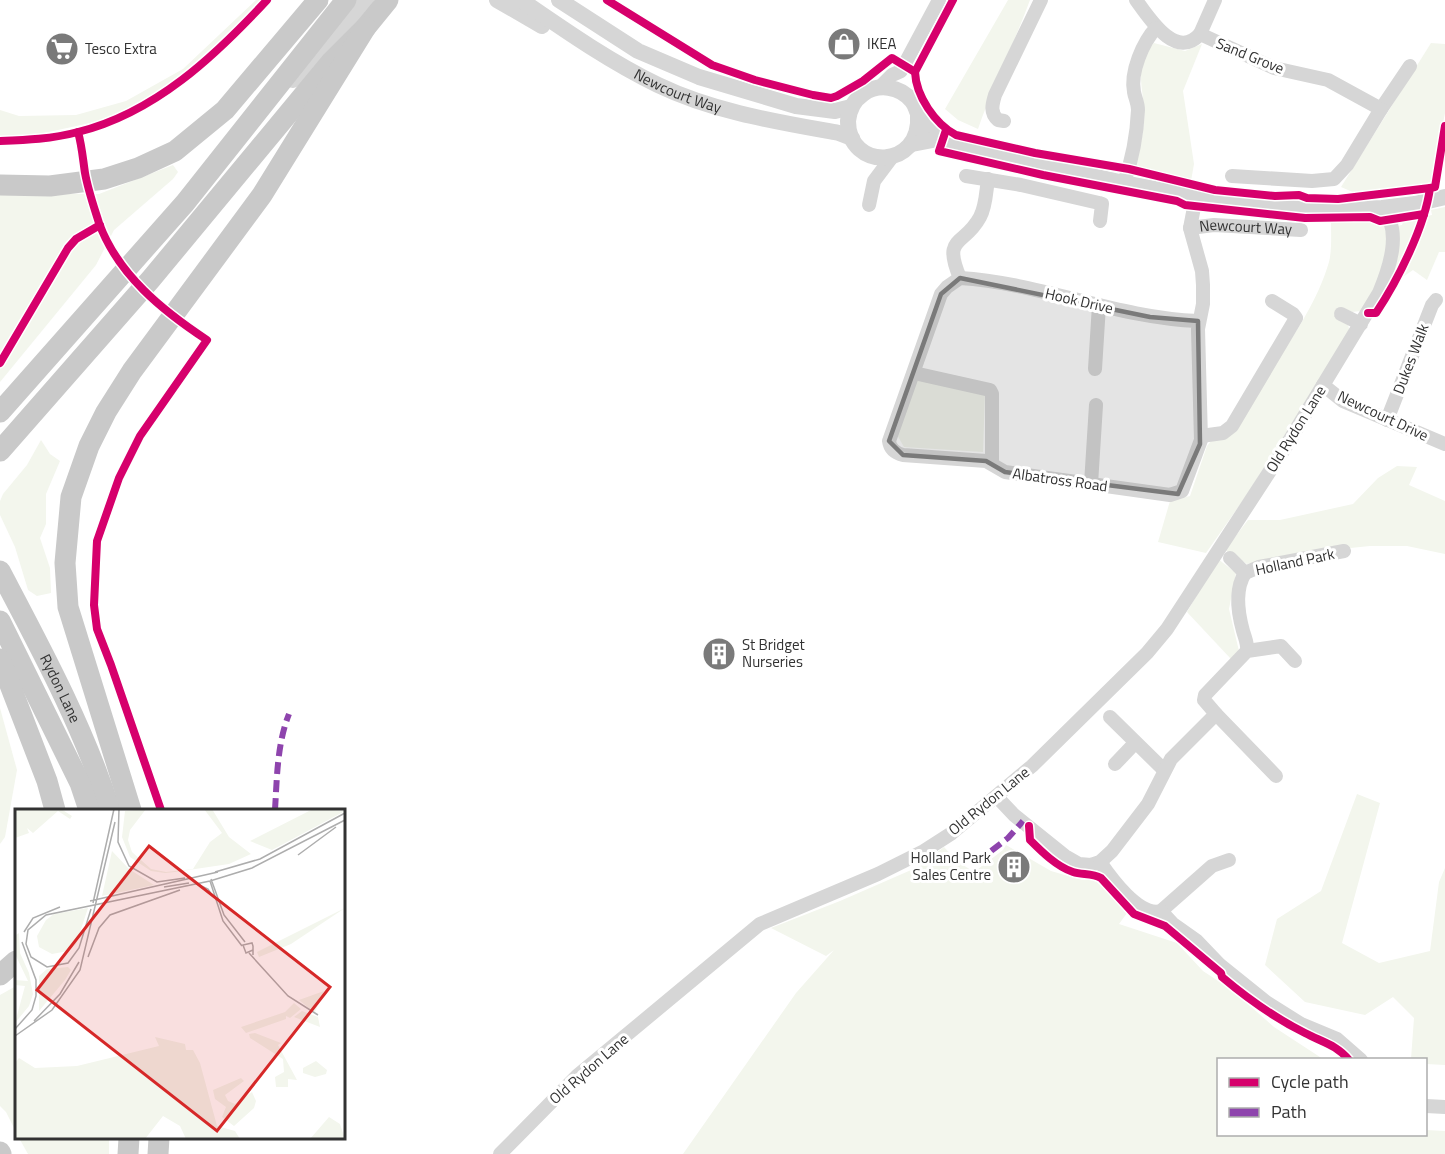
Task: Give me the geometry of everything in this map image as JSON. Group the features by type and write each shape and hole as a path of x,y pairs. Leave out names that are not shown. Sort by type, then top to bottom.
{"main road":[{"path":"0,185 50,186 105,179 138,168 175,151 225,110 318,0"},
{"path":"0,412 185,203 345,0"},
{"path":"131,809 68,607 65,563 71,497 89,446 106,412 132,371 261,195 384,2"},
{"path":"0,452 151,279 331,62 366,27"},
{"name":"Rydon Lane","path":"0,571 60,686 110,809"},
{"name":"Rydon Lane","path":"0,621 80,783 89,809"},
{"path":"0,659 47,781 55,809"},
{"path":"0,975 15,962"},
{"path":"128,1154 129,1139"},
{"path":"158,1154 159,1139"}],"street":[{"path":"497,0 539,25 590,48"},
{"name":"Newcourt Way","path":"521,0 590,48 660,86 752,117 839,133 852,138"},
{"name":"Newcourt Way","path":"559,0 638,51 699,77 796,106 835,111 851,107"},
{"path":"880,87 894,89 907,96 918,115 917,135 912,144 903,152 892,157 880,158 868,154 856,145 848,128 848,117 851,107 863,93 880,87 892,75 901,71 939,0"},
{"path":"1004,121 998,120 993,113 992,105 995,95 1041,0"},
{"name":"Sand Grove","path":"1136,0 1156,27 1174,41 1194,40 1200,34 1274,69 1328,80 1381,109"},
{"path":"1200,34 1215,0"},
{"path":"228,148 337,35 384,2"},
{"path":"1124,183 1129,169 1138,110 1134,85 1139,55 1145,41 1156,27"},
{"path":"1232,176 1312,181 1334,179 1347,165 1410,66"},
{"path":"901,71 907,84 907,96"},
{"path":"918,115 938,139"},
{"name":"Newcourt Way","path":"912,144 938,139 992,154 1124,183 1273,207 1318,210 1382,208 1445,197"},
{"path":"868,154 874,181 869,205"},
{"path":"874,181 892,157"},
{"path":"966,176 1099,202 1103,208 1100,221"},
{"path":"988,179 983,211 975,225 961,237 952,252 960,278 941,294 914,373 990,390 992,394 992,463"},
{"name":"Albatross Road","path":"914,373 889,441 893,450 903,455 986,461 1005,472 1170,495 1178,494 1185,487 1201,436 1198,321 1203,304 1203,285 1202,271 1191,228 1196,196"},
{"name":"Old Rydon Lane","path":"500,1154 577,1077 760,924 842,891 924,851 952,833 1032,766 1161,637 1283,451 1379,293 1387,273 1392,226 1382,208"},
{"name":"Newcourt Way","path":"1191,228 1214,225 1301,230"},
{"name":"Hook Drive","path":"960,278 999,283 1150,317 1198,321"},
{"name":"Dukes Walk","path":"1387,420 1432,305 1436,300"},
{"path":"1201,436 1223,433 1232,426 1296,318 1272,301"},
{"path":"1095,369 1099,305"},
{"path":"1341,314 1364,319"},
{"name":"Newcourt Drive","path":"1323,385 1343,401 1445,444"},
{"path":"1091,484 1096,405"},
{"name":"Holland Park","path":"1247,651 1239,598 1240,580 1245,573 1259,567 1344,551"},
{"name":"Holland Park","path":"1230,558 1245,573"},
{"path":"1276,777 1204,700 1205,695 1247,651 1281,646 1295,661"},
{"path":"997,797 1014,815 1065,856 1078,864 1091,865 1100,862 1112,851 1148,804 1171,759 1216,714"},
{"path":"1110,717 1164,770"},
{"path":"1115,764 1135,743"},
{"path":"1100,862 1138,906 1156,912 1161,911 1212,866 1229,860"},
{"path":"1161,911 1173,924 1197,941 1220,965 1266,1002 1301,1024 1337,1039 1360,1058"},
{"path":"1427,1106 1445,1107"}],"highlighted area":[{"path":"960,278 1150,317 1198,321 1200,444 1178,494 1005,472 986,461 903,455 889,441 941,294"}],"shaded area":[{"path":"256,0 261,0 206,56 155,93 109,119 16,139 0,137 0,110 19,116 76,115 126,101 183,69"},
{"path":"1008,0 1030,0 978,129 958,120 945,109"},
{"path":"1154,43 1185,51 1202,44 1183,91 1194,164 1191,181 1137,168 1144,122 1141,70 1147,51"},
{"path":"1431,43 1445,44 1445,113 1431,184 1371,193 1355,193 1341,187"},
{"path":"173,165 178,172 173,179 114,230 96,265 0,382 0,193 99,194"},
{"path":"1445,207 1445,252 1439,252 1427,280 1413,270 1385,289 1397,226 1402,225 1404,220 1432,215 1431,210"},
{"path":"1331,220 1370,220 1376,222 1380,227 1386,224 1389,235 1378,284 1361,311 1352,312 1342,308 1337,314 1347,321 1350,332 1246,496 1206,553 1158,542 1170,501 1190,496 1207,446 1218,438 1266,376 1310,308 1329,262"},
{"path":"918,377 985,392 983,452 904,447 896,433"},
{"path":"41,440 50,454 60,461 46,494 46,524 40,538 50,568 51,593 37,596 28,590 15,547 0,515 0,501 3,494 27,465"},
{"path":"1397,466 1417,467 1409,485 1445,501 1445,554 1407,546 1370,546 1292,554 1247,564 1225,550 1248,520 1280,520 1353,504 1378,478"},
{"path":"1218,559 1236,573 1229,609 1239,651 1231,659 1187,612"},
{"path":"0,708 17,770 5,837 0,844"},
{"path":"1357,794 1380,803 1342,943 1379,963 1430,951 1439,882 1445,868 1445,1065 1427,1064 1427,1058 1411,1058 1414,1018 1393,997 1365,1015 1305,1002 1265,965 1277,919 1321,891"},
{"path":"1006,845 1051,871 1082,880 1094,880 1130,909 1119,924 1177,943 1203,971 1232,990 1274,1027 1321,1058 1217,1058 1217,1136 1427,1136 1427,1130 1445,1131 1445,1154 683,1154 796,993 834,950 826,956 771,928 918,867 944,847 957,861 974,872 1003,850"},
{"path":"15,987 15,1130 6,1112 0,1106 0,995"},
{"path":"20,1139 109,1139 109,1154 28,1154"}],"marked path":[{"path":"275,809 280,749 289,714"},
{"path":"977,862 1008,838 1023,821"}],"cycle path":[{"path":"0,141 39,139 78,132 133,111 158,97 205,61 267,0"},
{"path":"607,0 712,65 755,80 813,95 831,98 837,96 863,81 892,58 915,72 919,90 928,108 941,124 956,135 1035,153 1129,169 1215,190 1338,199 1430,188"},
{"path":"915,72 953,0"},
{"path":"1368,313 1376,313 1417,236 1430,188 1435,187 1445,126"},
{"path":"946,130 939,151 1043,175 1177,201 1185,205 1305,218 1370,217 1380,221 1424,214"},
{"path":"78,132 86,179 107,242 130,275 144,290 174,317 207,340 140,436 119,478 97,541 94,605 97,629 161,809"},
{"path":"0,363 68,248 76,239 100,225"},
{"path":"1029,826 1030,840 1055,863 1073,872 1101,878 1134,914 1165,926 1221,973 1222,977 1252,1000 1294,1027 1334,1047 1347,1058"}],"place":[{"name":"IKEA","path":"844,44"},
{"name":"Tesco Extra","path":"62,49"},
{"name":"St Bridget Nurseries","path":"719,654"},
{"name":"Holland Park Sales Centre","path":"1014,867"}]}
